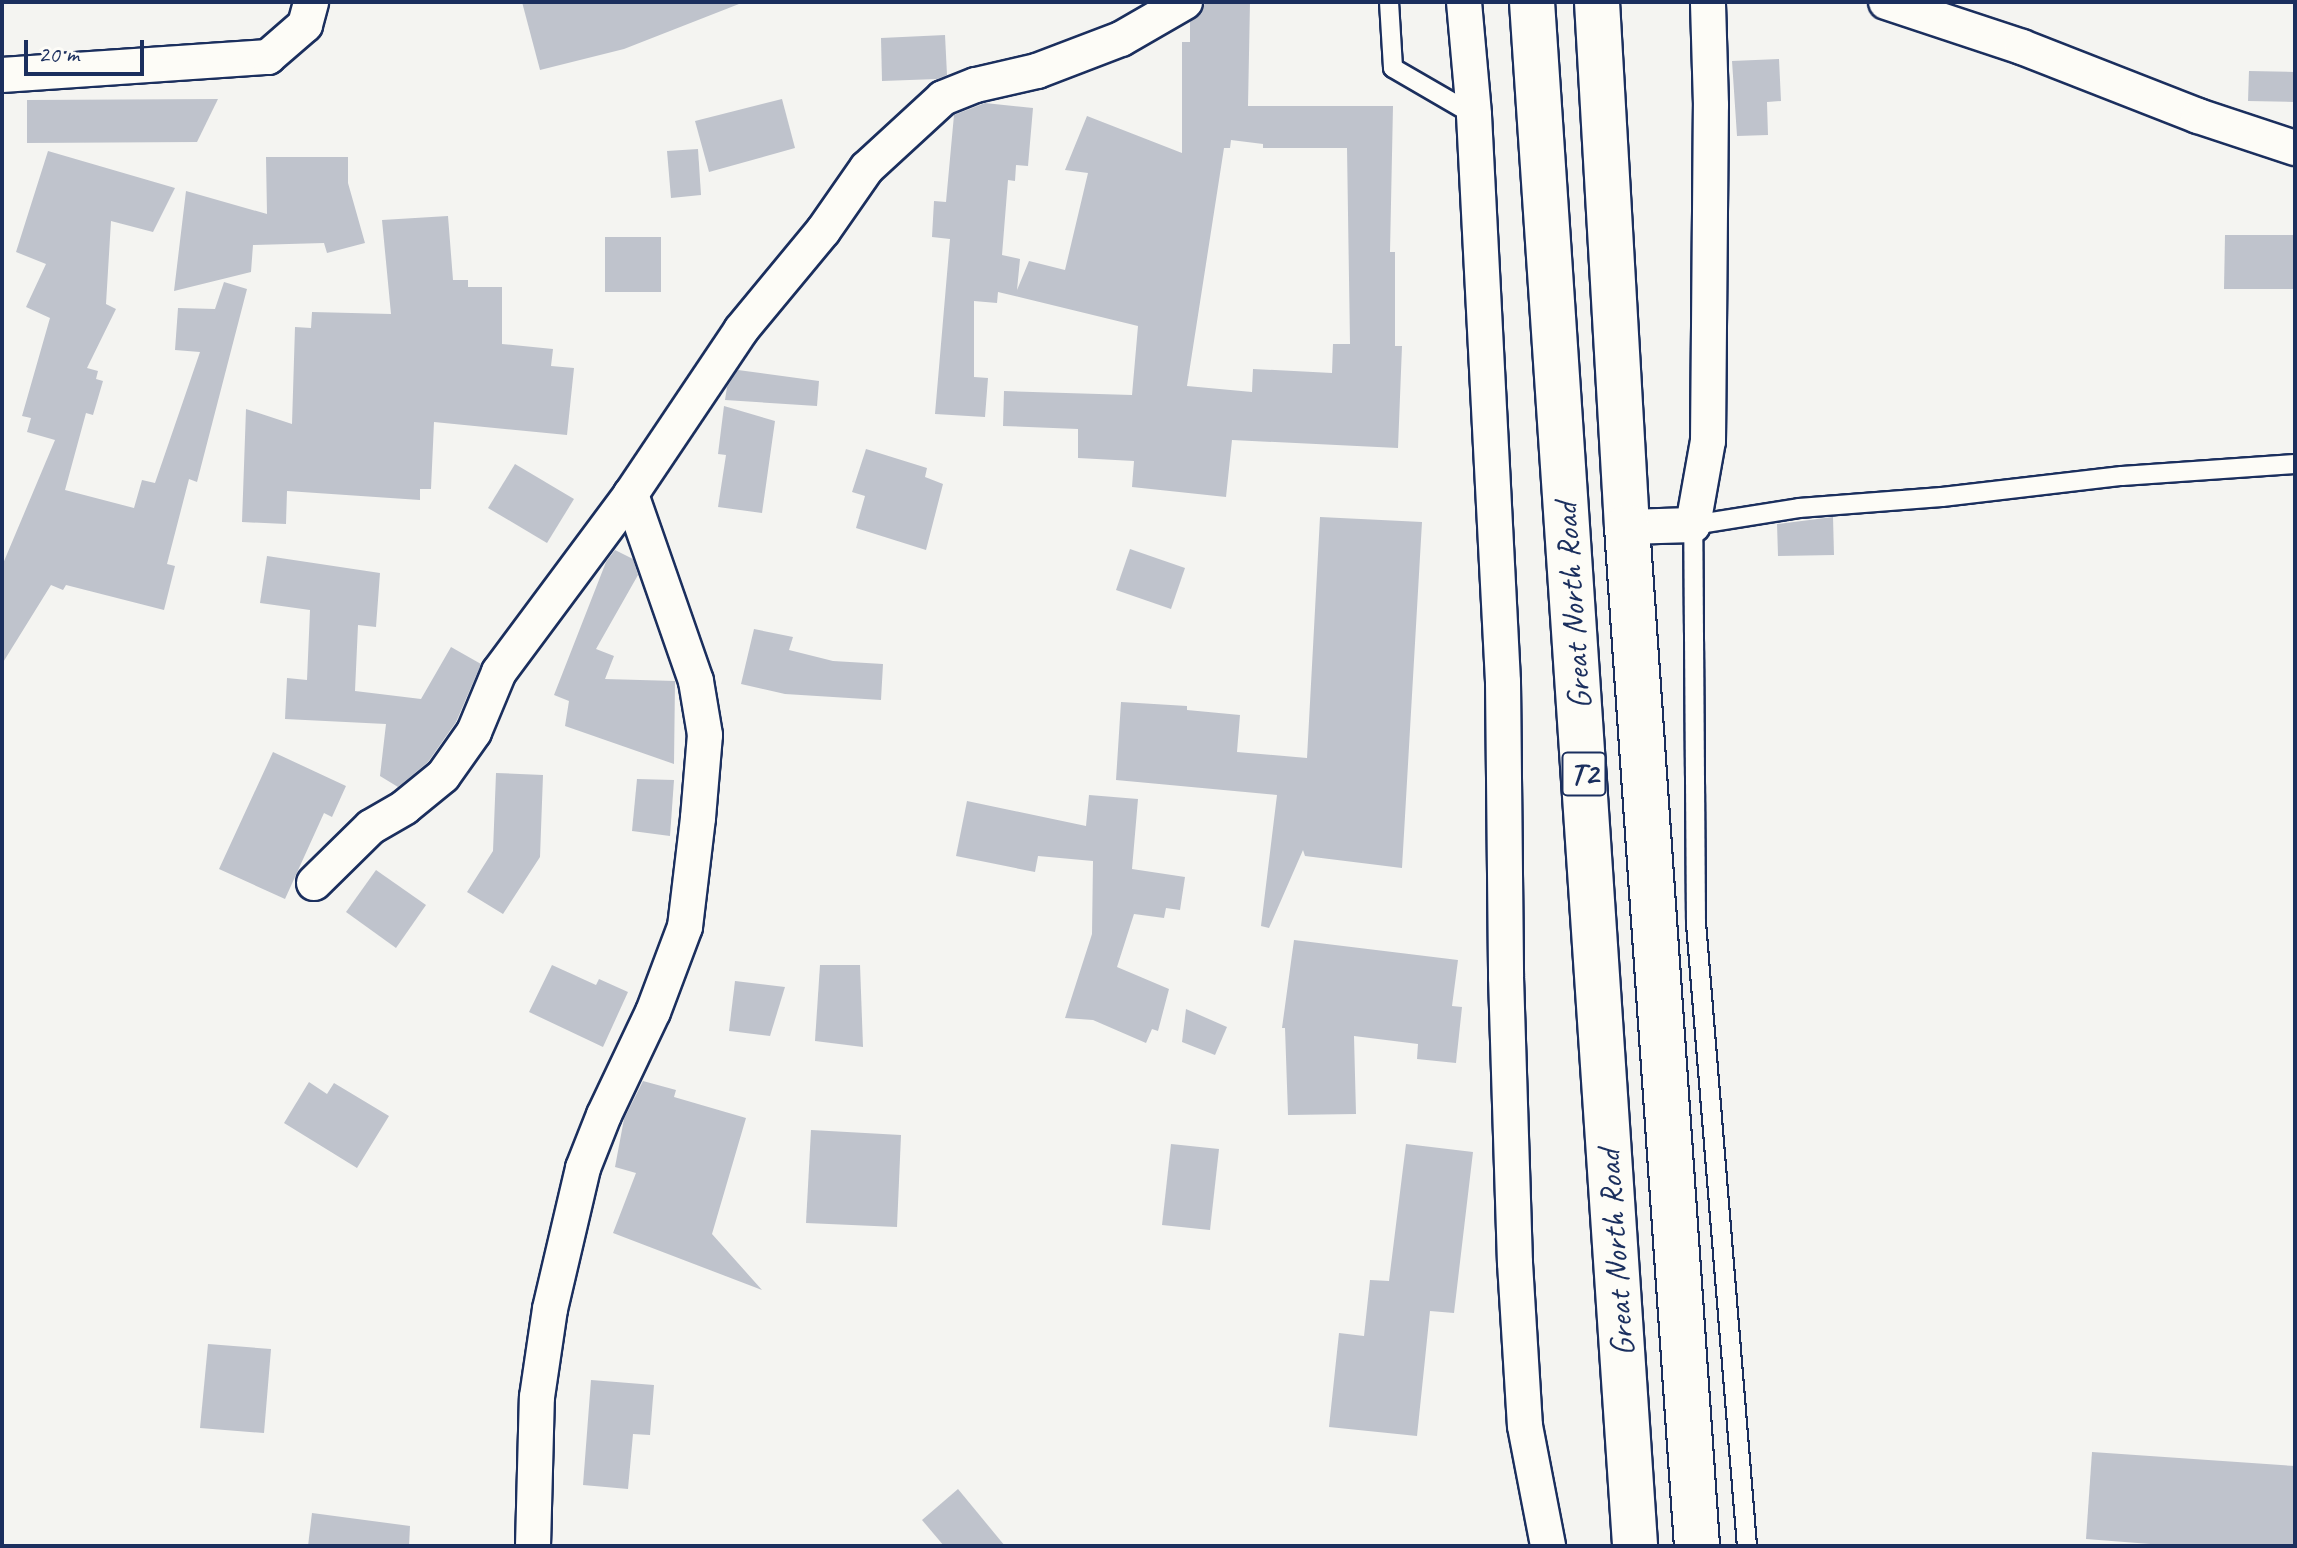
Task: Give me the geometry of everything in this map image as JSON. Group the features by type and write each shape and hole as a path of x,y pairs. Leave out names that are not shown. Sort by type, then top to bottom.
{"main road":[{"name":"Great North Road","path":"1532,2 1635,1546"},
{"name":"Great North Road","path":"1597,2 1627,527 1697,1546"}],"street":[{"path":"2,75 268,57 305,25 311,2"},
{"path":"314,883 371,827 405,807 443,776 474,732 499,672 631,494 741,330 823,231 867,168 943,98 976,85 1037,71 1121,39 1185,2"},
{"path":"1464,2 1474,115 1503,682 1506,977 1515,1263 1525,1426 1548,1546"},
{"path":"1627,527 1693,525 1708,441 1711,105 1708,2"},
{"path":"1886,2 2022,47 2198,116 2295,148"},
{"path":"533,1546 537,1397 550,1309 583,1168 604,1115 653,1012 685,927 698,818 705,735 696,681 631,494"}],"lane":[{"path":"1389,2 1393,68 1474,115"},
{"path":"1747,1546 1696,923 1693,525 1799,508 1942,497 2122,476 2295,464"}],"building":[{"path":"522,2 739,4 624,49 540,70"},
{"path":"1205,2 1250,2 1248,106 1393,106 1390,252 1395,252 1395,346 1402,346 1398,448 1232,440 1226,497 1132,487 1134,461 1078,458 1078,429 1003,426 1004,391 1132,395 1138,326 998,292 997,303 974,301 974,377 988,378 985,417 935,414 950,239 932,237 934,201 946,202 954,115 985,103 1033,108 1028,166 1016,165 1015,181 1008,180 1002,255 1020,259 1017,290 1029,261 1065,270 1088,173 1065,170 1087,116 1182,153 1182,42 1190,42 1190,22 1202,13","holes":["1231,140 1263,144 1263,148 1347,148 1350,344 1333,344 1332,373 1253,369 1252,392 1187,386 1224,148 1230,148"]},
{"path":"945,35 947,75 937,79 882,81 881,38"},
{"path":"1779,59 1781,101 1767,102 1768,135 1737,136 1732,61"},
{"path":"2249,71 2295,72 2295,102 2248,101"},
{"path":"218,99 197,142 27,143 27,100"},
{"path":"782,99 795,148 709,172 695,121"},
{"path":"698,149 701,195 671,198 667,151"},
{"path":"48,151 175,188 153,232 111,221 106,304 116,309 87,368 98,371 96,379 103,381 93,415 86,413 65,490 134,508 142,480 155,483 200,352 175,350 178,308 215,309 224,282 247,289 197,482 189,479 167,564 175,566 164,610 66,585 63,590 51,585 2,664 2,566 55,440 27,432 31,418 22,416 50,318 26,307 46,264 16,252"},
{"path":"266,157 348,157 348,183 365,243 327,253 324,243 253,245 251,272 174,291 186,191 267,214"},
{"path":"448,216 453,280 468,280 468,287 502,287 502,344 553,349 551,366 574,368 567,435 434,422 431,489 420,489 420,500 287,491 286,524 242,522 246,409 292,424 295,327 311,328 312,312 391,314 382,220"},
{"path":"2225,235 2295,235 2295,289 2224,289"},
{"path":"605,237 661,237 661,292 605,292"},
{"path":"738,370 819,381 817,406 725,400 727,387"},
{"path":"724,406 775,421 762,513 718,507 726,455 718,454"},
{"path":"866,449 927,468 925,477 943,484 926,550 856,528 865,496 852,492"},
{"path":"515,464 574,499 547,543 488,508"},
{"path":"1320,517 1422,522 1402,868 1305,856 1303,850 1269,928 1261,926 1277,795 1116,780 1121,702 1187,706 1187,710 1240,715 1237,752 1307,758"},
{"path":"1833,517 1834,555 1778,556 1777,524"},
{"path":"1130,549 1185,568 1171,609 1116,590"},
{"path":"615,550 633,559 638,575 596,649 614,656 605,679 675,681 674,764 565,726 569,701 554,695 606,562"},
{"path":"267,556 380,573 376,627 358,625 355,691 421,699 451,647 481,664 456,722 428,762 398,787 380,776 386,724 285,719 287,678 307,680 310,610 260,603"},
{"path":"754,629 793,637 789,650 833,661 883,664 881,700 785,694 741,684"},
{"path":"273,752 346,786 332,817 324,813 285,899 219,869"},
{"path":"496,773 543,775 540,857 503,914 467,892 493,851"},
{"path":"637,779 674,780 670,836 632,831"},
{"path":"1089,795 1138,799 1132,869 1185,877 1180,910 1166,908 1164,918 1134,914 1117,967 1169,989 1158,1031 1152,1029 1146,1043 1093,1020 1065,1018 1092,934 1093,861 1038,856 1035,872 956,856 967,801 1086,826"},
{"path":"376,870 426,905 396,948 346,912"},
{"path":"1294,940 1458,960 1452,1006 1462,1007 1456,1063 1417,1059 1418,1044 1354,1036 1356,1114 1288,1115 1285,1028 1282,1028"},
{"path":"552,965 596,985 599,979 628,992 603,1047 529,1012"},
{"path":"820,965 860,965 863,1047 815,1041"},
{"path":"735,981 785,987 770,1036 729,1031"},
{"path":"1186,1009 1227,1027 1215,1055 1182,1042"},
{"path":"643,1081 676,1090 674,1097 746,1118 712,1234 762,1290 613,1233 636,1173 615,1167 624,1119"},
{"path":"309,1082 327,1094 334,1083 389,1116 357,1168 284,1123"},
{"path":"811,1130 901,1135 897,1227 806,1223"},
{"path":"1171,1144 1219,1149 1210,1230 1162,1225"},
{"path":"1406,1144 1473,1152 1454,1313 1430,1311 1417,1436 1329,1427 1339,1333 1364,1336 1370,1280 1389,1281"},
{"path":"208,1344 271,1349 264,1433 200,1428"},
{"path":"591,1380 654,1385 650,1435 633,1434 628,1489 583,1485"},
{"path":"2092,1452 2295,1466 2295,1546 2176,1546 2086,1539"},
{"path":"958,1489 1005,1546 944,1546 922,1520"},
{"path":"312,1513 410,1526 409,1546 308,1546"}]}
